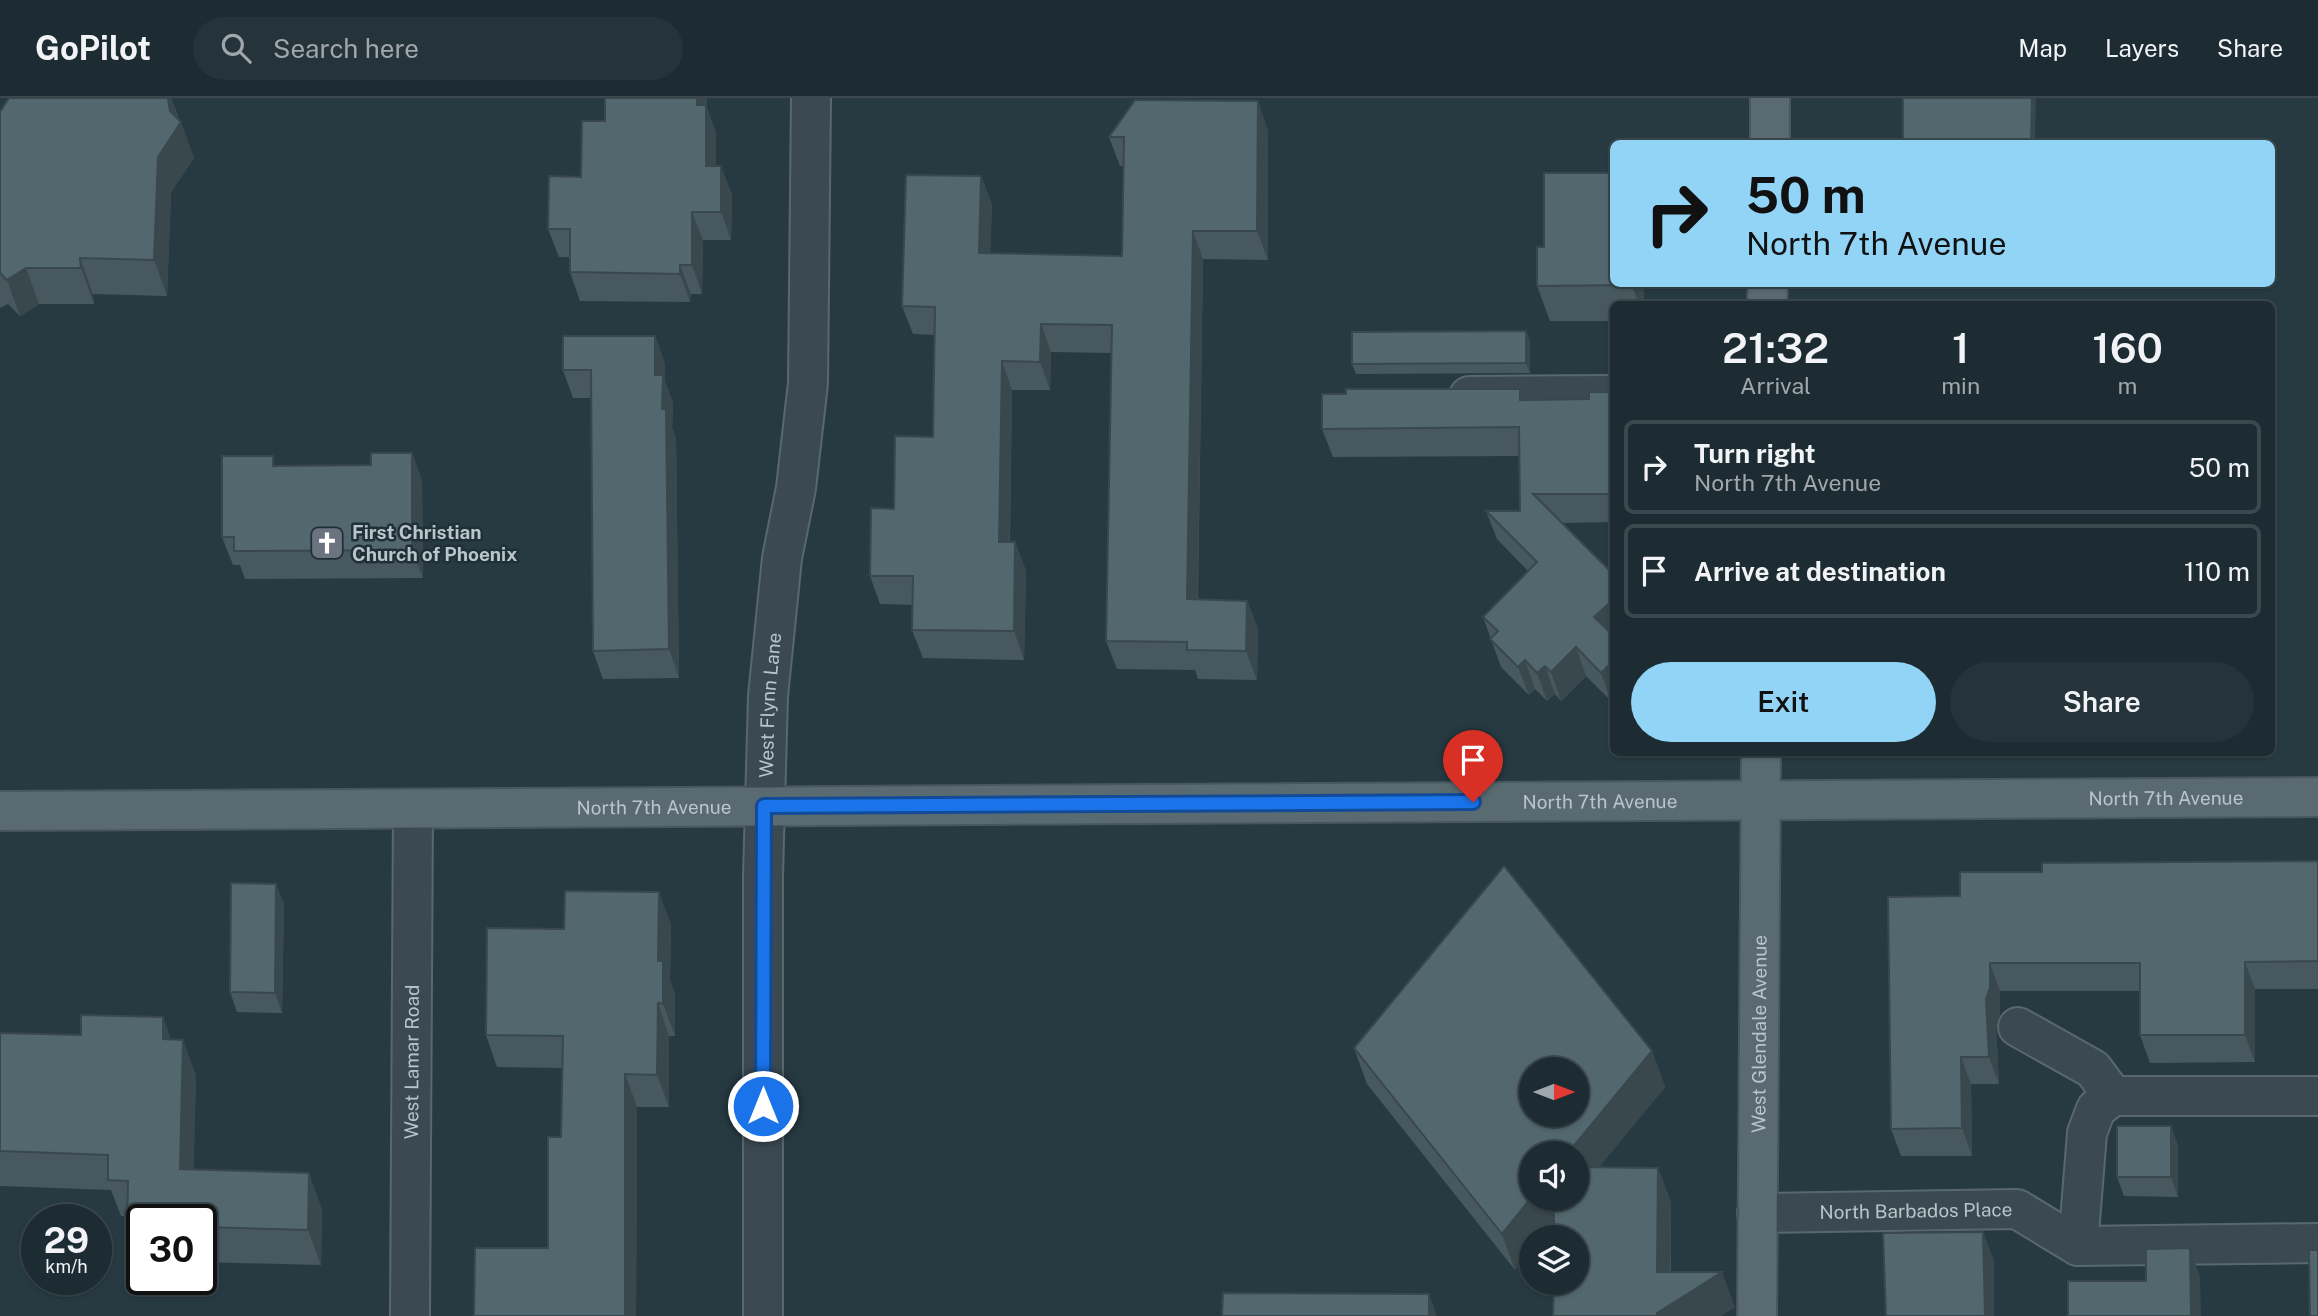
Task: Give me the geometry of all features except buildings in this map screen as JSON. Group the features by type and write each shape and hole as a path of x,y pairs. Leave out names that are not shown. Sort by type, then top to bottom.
{"main road":[{"path":"1770,98 1770,140"},
{"name":"West Glendale Avenue","path":"1757,1316 1761,756"},
{"name":"North 7th Avenue","path":"0,811 2318,797"}],"street":[{"name":"West Flynn Lane","path":"763,1316 764,806 769,682 782,558 796,488 808,383 811,98"},
{"path":"1438,396 1610,396"},
{"name":"West Lamar Road","path":"410,1316 413,809"},
{"path":"2018,1027 2093,1069 2113,1096"},
{"path":"2318,1096 2113,1096 2096,1109 2087,1133 2078,1246 2318,1243"},
{"name":"North Barbados Place","path":"1757,1213 2017,1209 2078,1246"}],"place":[{"name":"First Christian Church of Phoenix","path":"327,543"}],"route":[{"path":"763,1106 764,806 1473,802"}]}
